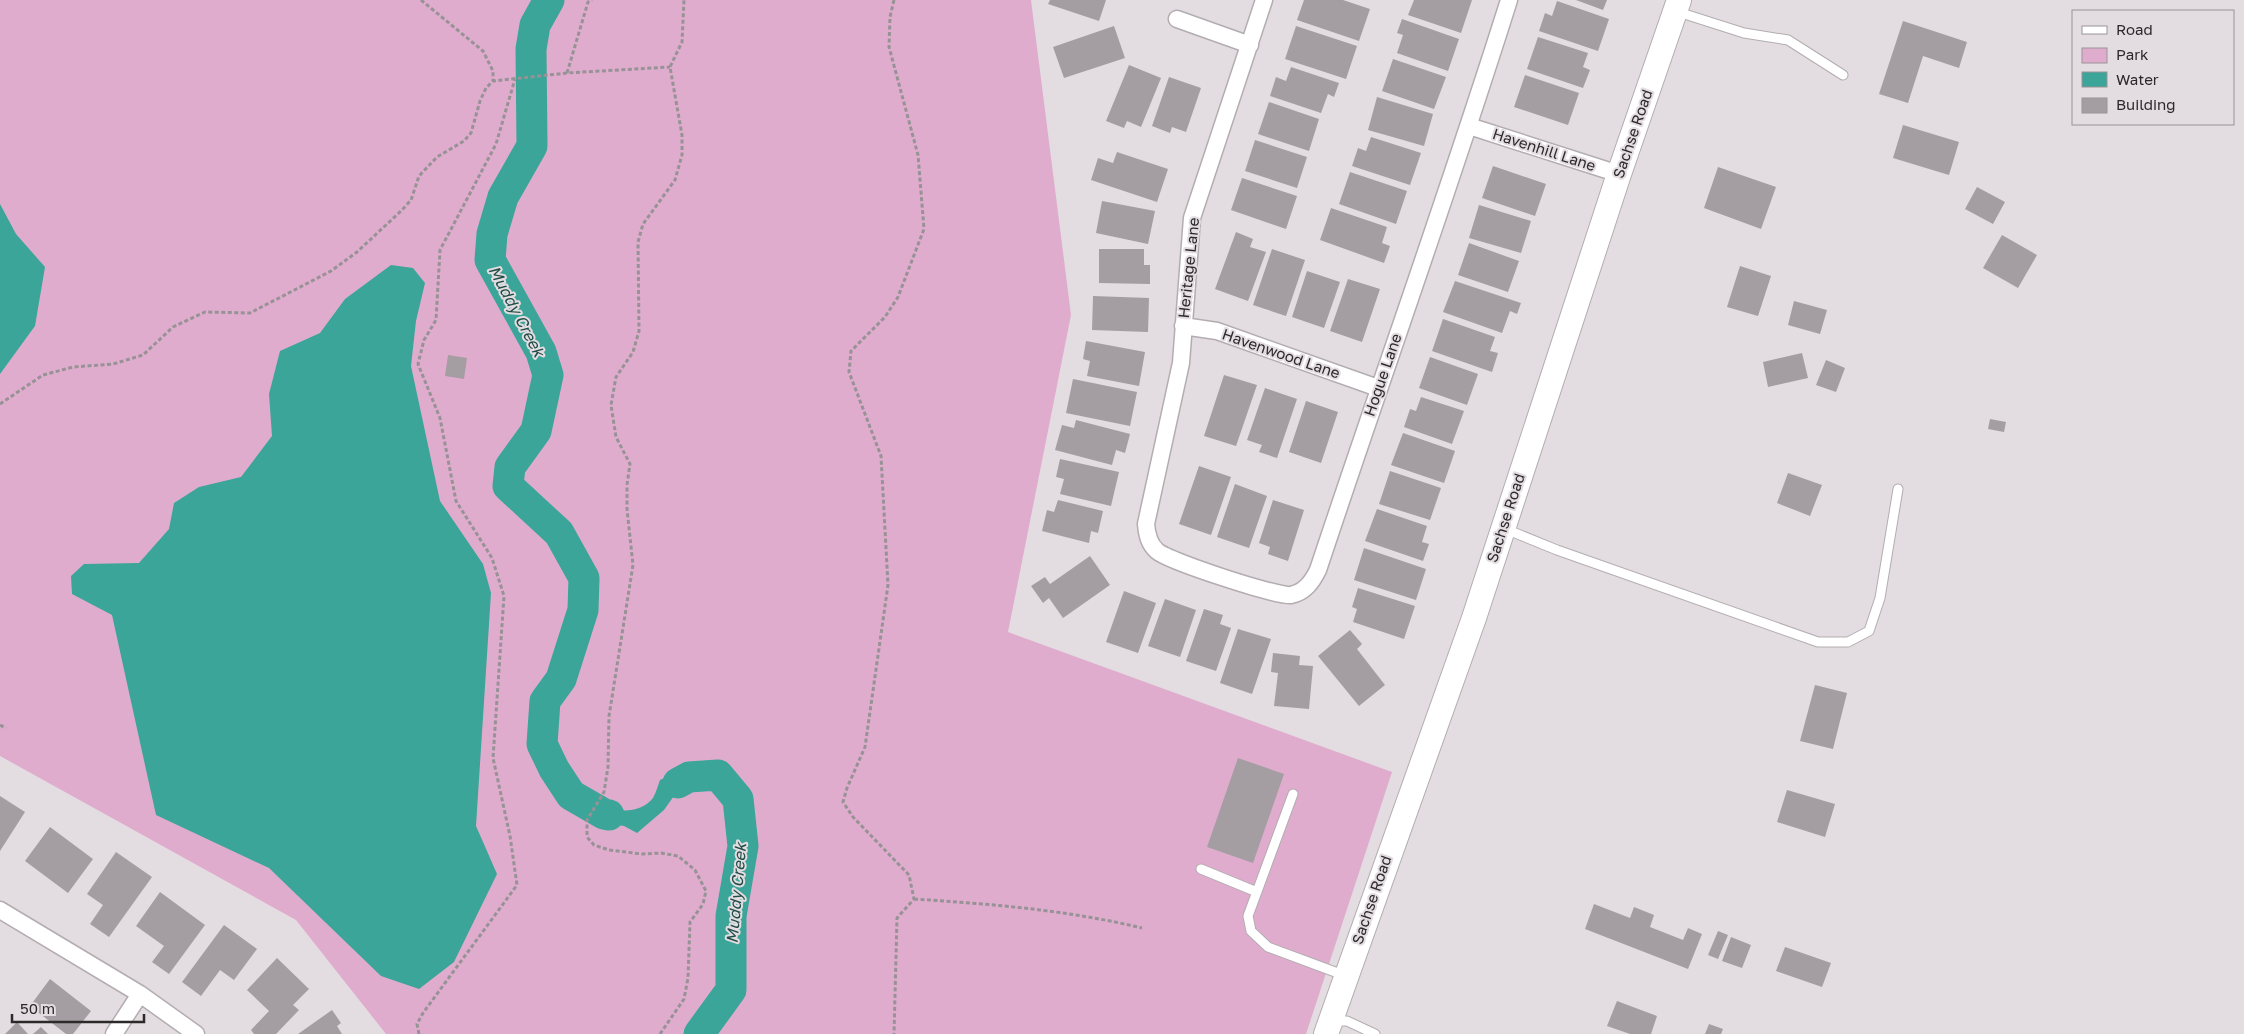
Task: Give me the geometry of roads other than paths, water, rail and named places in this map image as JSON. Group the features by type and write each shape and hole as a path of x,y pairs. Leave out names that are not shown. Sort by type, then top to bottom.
{"main road":[{"name":"Sachse Road","path":"1328,1028 1474,618 1618,174 1677,5"}],"street":[{"name":"Heritage Lane","path":"1150,543 1146,524 1181,363 1192,218 1264,0"},
{"name":"Hogue Lane","path":"1150,543 1164,556 1271,592 1290,595 1308,587 1318,570 1378,388 1469,126 1509,0"},
{"path":"1177,19 1250,45"},
{"name":"Havenhill Lane","path":"1469,126 1618,174"},
{"name":"Havenwood Lane","path":"1183,326 1217,331 1378,388"},
{"path":"0,910 140,994 196,1034"},
{"path":"114,1034 140,994"}],"lane":[{"path":"1677,5 1744,33 1788,40 1843,75"},
{"path":"1503,528 1557,550 1734,611 1810,640 1818,642 1848,642 1869,631 1880,598 1898,490"},
{"path":"1293,794 1248,916 1252,931 1268,948 1346,976"},
{"path":"1200,869 1257,892"},
{"path":"1328,1028 1347,1021 1375,1034"}],"water":[{"path":"0,204 16,234 45,267 35,326 0,374"},
{"path":"391,265 413,268 425,283 416,321 411,366 440,501 483,564 491,593 476,826 497,874 454,962 419,989 381,976 269,868 156,815 112,615 72,594 71,576 84,564 139,563 169,529 174,503 199,487 241,477 272,436 269,394 280,351 320,333 345,299"},
{"path":"715,763 718,775 713,788 676,793 664,810 637,833 624,826 600,822 571,803 572,784 588,799 599,805 611,809 634,809 644,805 653,798 660,780 689,766"}],"waterway":[{"name":"Muddy Creek","path":"549,0 535,25 531,49 532,146 503,197 492,234 490,260 541,352 548,375 536,431 510,467 508,486 559,533 584,578 583,610 561,679 545,701 542,744 554,769 571,795 609,815"},
{"name":"Muddy Creek","path":"678,783 689,777 718,775 738,799 743,846 731,916 731,990 699,1034"}]}
